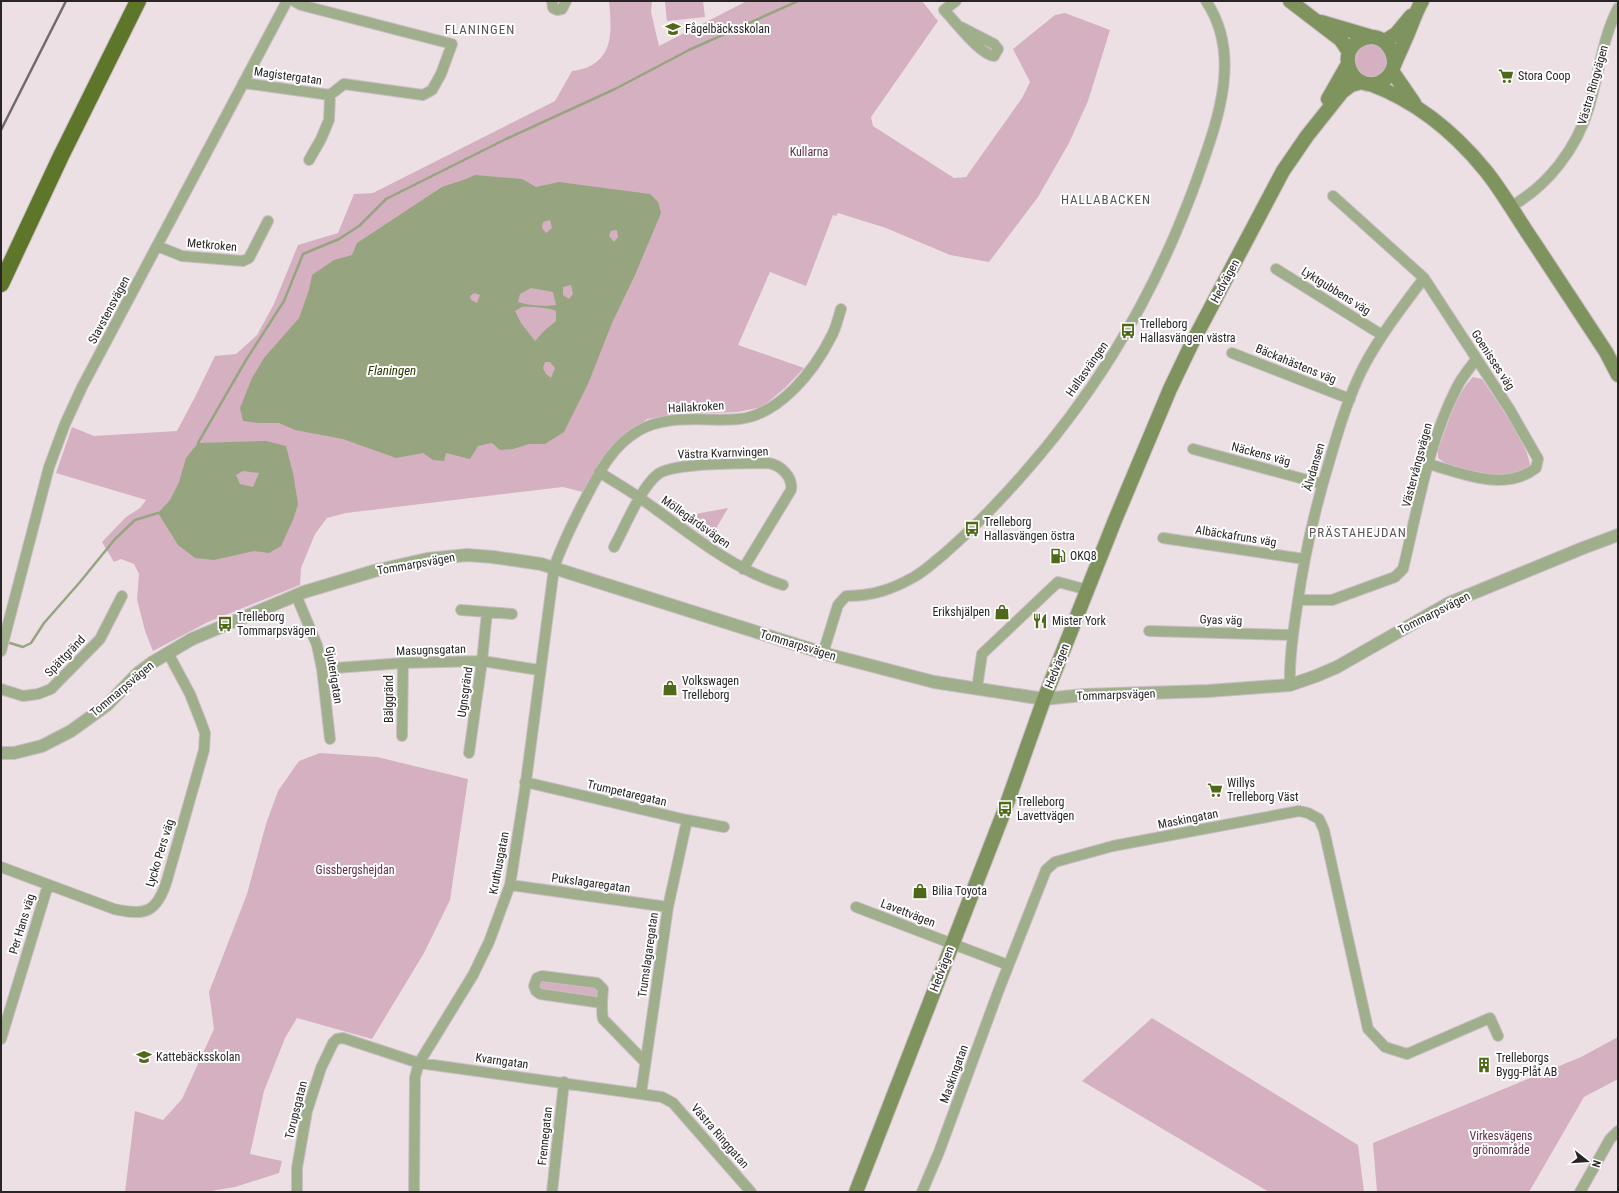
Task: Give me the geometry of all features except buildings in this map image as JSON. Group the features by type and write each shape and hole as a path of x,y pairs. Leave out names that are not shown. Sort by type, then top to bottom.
{"highway":[{"path":"1,284 61,156 138,1"}],"main road":[{"path":"1290,1 1341,40 1353,75 1366,83 1390,92 1418,108 1440,124 1461,143 1486,171 1606,352 1618,375"},
{"name":"Hedvägen","path":"1307,136 1348,58 1353,45 1359,40 1379,39 1396,34 1420,4"},
{"name":"Hedvägen","path":"856,1192 1005,809 1044,699 1115,520 1170,389 1192,343 1279,178 1307,136 1342,92 1351,86 1383,81 1393,68 1420,4"},
{"path":"1316,20 1379,39 1392,50 1393,68 1418,108"}],"street":[{"name":"Stavstensvägen","path":"1,651 49,467 65,424 82,387 287,1"},
{"name":"Magistergatan","path":"243,83 330,95 344,84 423,95 432,90 441,74 452,44 301,5 294,1"},
{"path":"552,1 553,8 557,10 562,10 566,1"},
{"path":"956,1 944,10 961,27"},
{"name":"Hallasvängen","path":"823,653 838,605 846,596 866,596 890,589 927,569 970,531 1014,485 1058,434 1115,353 1128,331 1164,262 1181,222 1205,157 1224,89 1224,52 1221,35 1214,14 1206,1"},
{"name":"Västra Ringvägen","path":"1510,207 1534,191 1549,176 1562,162 1577,138 1589,108 1610,23 1618,8"},
{"name":"Magistergatan","path":"309,160 321,139 329,120 330,95"},
{"name":"Goenisses väg","path":"1333,196 1424,278 1510,410 1538,459 1536,468 1530,473 1515,478 1496,481 1429,464"},
{"name":"Metkroken","path":"157,246 182,256 243,261 249,258 268,221"},
{"name":"Lyktgubbens väg","path":"1276,269 1382,335"},
{"name":"Älvdansen","path":"1290,685 1292,635 1304,559 1322,484 1350,399 1364,366 1382,335 1424,278"},
{"name":"Hallakroken","path":"554,568 565,539 599,472 605,462 626,439 640,430 660,422 686,419 740,419 761,413 778,403 793,390 809,372 832,337 841,309"},
{"name":"Bäckahästens väg","path":"1232,353 1350,399"},
{"name":"Västervångsvägen","path":"1298,600 1332,600 1395,577 1404,569 1429,464 1440,426 1458,386 1476,359"},
{"name":"Näckens väg","path":"1194,449 1322,484"},
{"name":"Västra Kvarnvingen","path":"614,547 649,483 659,473 677,466 776,464 787,475 792,483 791,490 743,569"},
{"name":"Möllegårdsvägen","path":"599,472 640,498 743,569 763,579 782,585"},
{"name":"Tommarpsvägen","path":"1,753 14,753 42,746 71,731 107,705 138,673 153,662 204,634 296,595 374,571 427,559 467,555 513,559 541,564 823,653 934,682 1044,699 1083,695 1208,691 1290,685 1337,667 1449,603 1618,535"},
{"name":"Albäckafruns väg","path":"1163,538 1304,559"},
{"name":"Kruthusgatan","path":"414,1192 415,1078 420,1063 472,975 489,942 510,885 554,568"},
{"path":"977,688 982,654 1058,582 1088,590"},
{"name":"Gjuterigatan","path":"296,595 317,645 322,669 330,739"},
{"name":"Spättgränd","path":"1,689 23,696 38,694 51,689 100,639 122,596"},
{"path":"462,610 512,614"},
{"name":"Ugnsgränd","path":"469,753 482,661 487,612"},
{"name":"Gyas väg","path":"1149,631 1292,635"},
{"name":"Lycko Pers väg","path":"1,867 114,909 131,913 147,911 158,901 165,885 204,750 204,733 190,694 168,653"},
{"name":"Masugnsgatan","path":"322,669 403,663 482,661 540,670"},
{"name":"Bälggränd","path":"402,736 403,663"},
{"name":"Trumpetaregatan","path":"525,782 687,820 724,827"},
{"name":"Maskingatan","path":"922,1192 939,1152 1008,965 1046,870 1055,862 1113,846 1299,811 1308,813 1319,819 1324,830 1368,1029 1386,1047 1408,1054 1490,1018 1498,1036"},
{"name":"Trumslagaregatan","path":"640,1094 668,907 687,820"},
{"name":"Per Hans väg","path":"1,1039 48,885"},
{"name":"Pukslagaregatan","path":"510,885 668,907"},
{"name":"Lavettvägen","path":"856,907 952,944"},
{"path":"952,944 1008,965"},
{"path":"602,1003 540,994 536,991 534,986 538,978 542,976 597,983 603,989 602,1003 601,1011 603,1019 645,1062"},
{"name":"Kvarngatan","path":"337,1039 343,1038 420,1063 662,1096 667,1099"},
{"name":"Torupsgatan","path":"297,1192 297,1168 307,1111 321,1068 333,1043 337,1039"},
{"name":"Frennegatan","path":"552,1192 564,1082"},
{"name":"Västra Ringgatan","path":"667,1099 673,1103 752,1192"},
{"path":"1580,1192 1610,1140 1618,1131"}],"green space":[{"name":"Kullarna","path":"609,1 652,1 651,12 659,46 747,1 922,1 938,21 871,117 873,126 954,178 966,177 1022,98 1030,82 1013,49 1055,15 1065,13 1110,30 1088,101 1069,143 1038,197 989,262 950,255 886,228 838,213 836,216 833,215 806,286 770,272 738,345 804,368 786,387 762,407 738,412 681,414 647,419 611,446 583,492 563,487 346,513 327,518 315,534 301,568 300,585 208,622 153,651 145,631 137,599 139,574 134,564 121,559 114,562 102,542 126,517 140,508 146,500 56,473 72,427 94,436 177,431 215,356 236,354 257,335 274,304 298,245 338,233 354,194 373,193 555,101 572,71 584,69 590,66 604,54 610,38"},
{"path":"703,1 705,17 667,21 665,2"},
{"path":"1363,43 1381,44 1390,65 1377,79 1359,75 1352,57"},
{"path":"1473,377 1482,379 1503,409 1517,433 1528,456 1530,465 1523,470 1515,473 1492,475 1455,467 1438,458 1438,450 1456,402 1461,392"},
{"path":"728,508 710,539 679,517"},
{"name":"Gissbergshejdan","path":"320,753 377,757 468,779 450,900 424,953 372,1039 297,1018 285,1038 264,1091 250,1154 282,1161 279,1173 235,1187 205,1192 125,1192 135,1111 163,1120 182,1099 214,1029 209,992 247,894 266,824 278,791 299,761"},
{"path":"543,981 596,988 599,991 599,995 595,998 541,991 539,988 540,983"},
{"path":"1152,1018 1358,1145 1364,1192 1269,1192 1082,1081"},
{"name":"Virkesvägens grönområde","path":"1618,1037 1618,1079 1584,1097 1529,1192 1377,1192 1373,1143 1581,1057"}],"water":[{"name":"Flaningen","path":"475,175 522,179 536,187 559,182 650,194 658,202 661,213 635,275 612,323 588,384 564,432 545,444 529,444 513,449 500,450 492,443 478,446 470,459 446,453 444,461 433,460 423,453 396,458 343,439 295,430 279,423 243,421 240,408 252,378 264,358 299,318 309,290 312,275 334,260 352,255 357,243 442,187","holes":["550,220 552,228 546,233 542,228 543,222","617,230 618,237 614,242 609,236 611,231","571,285 573,294 569,299 563,295 563,287","531,288 553,292 556,305 547,306 518,302 520,294","474,293 480,295 477,303 471,300 470,296","522,307 550,309 556,311 556,321 535,341 521,323 515,311","545,362 550,362 555,368 551,378 546,374 543,368"]},
{"path":"266,441 286,446 293,473 298,504 293,520 281,546 269,553 254,551 214,560 195,558 178,545 158,513 170,500 179,482 186,458 198,443","holes":["243,471 259,473 253,487 240,484 236,475"]}],"waterway":[{"path":"198,443 246,360 284,301 303,254 339,239 359,226 386,199 506,139 615,89 689,50 798,1"},
{"path":"10,643 23,647 31,643 44,623 115,539 135,520 158,513"}],"railway":[{"path":"1,130 66,1"}],"place":[{"name":"Fågelbäcksskolan","path":"673,29"},
{"name":"Stora Coop","path":"1506,76"},
{"name":"Trelleborg Hallasvängen västra","path":"1128,331"},
{"name":"Trelleborg Hallasvängen östra","path":"972,529"},
{"name":"OKQ8","path":"1058,556"},
{"name":"Erikshjälpen","path":"1002,612"},
{"name":"Mister York","path":"1040,621"},
{"name":"Trelleborg Tommarpsvägen","path":"225,624"},
{"name":"Volkswagen Trelleborg","path":"670,688"},
{"name":"Willys Trelleborg Väst","path":"1215,790"},
{"name":"Trelleborg Lavettvägen","path":"1005,809"},
{"name":"Bilia Toyota","path":"920,891"},
{"name":"Kattebäcksskolan","path":"144,1057"},
{"name":"Trelleborgs Bygg-Plåt AB","path":"1484,1065"}],"district":[{"name":"FLANINGEN","path":"480,29"},
{"name":"HALLABACKEN","path":"1106,199"},
{"name":"PRÄSTAHEJDAN","path":"1358,532"}]}
